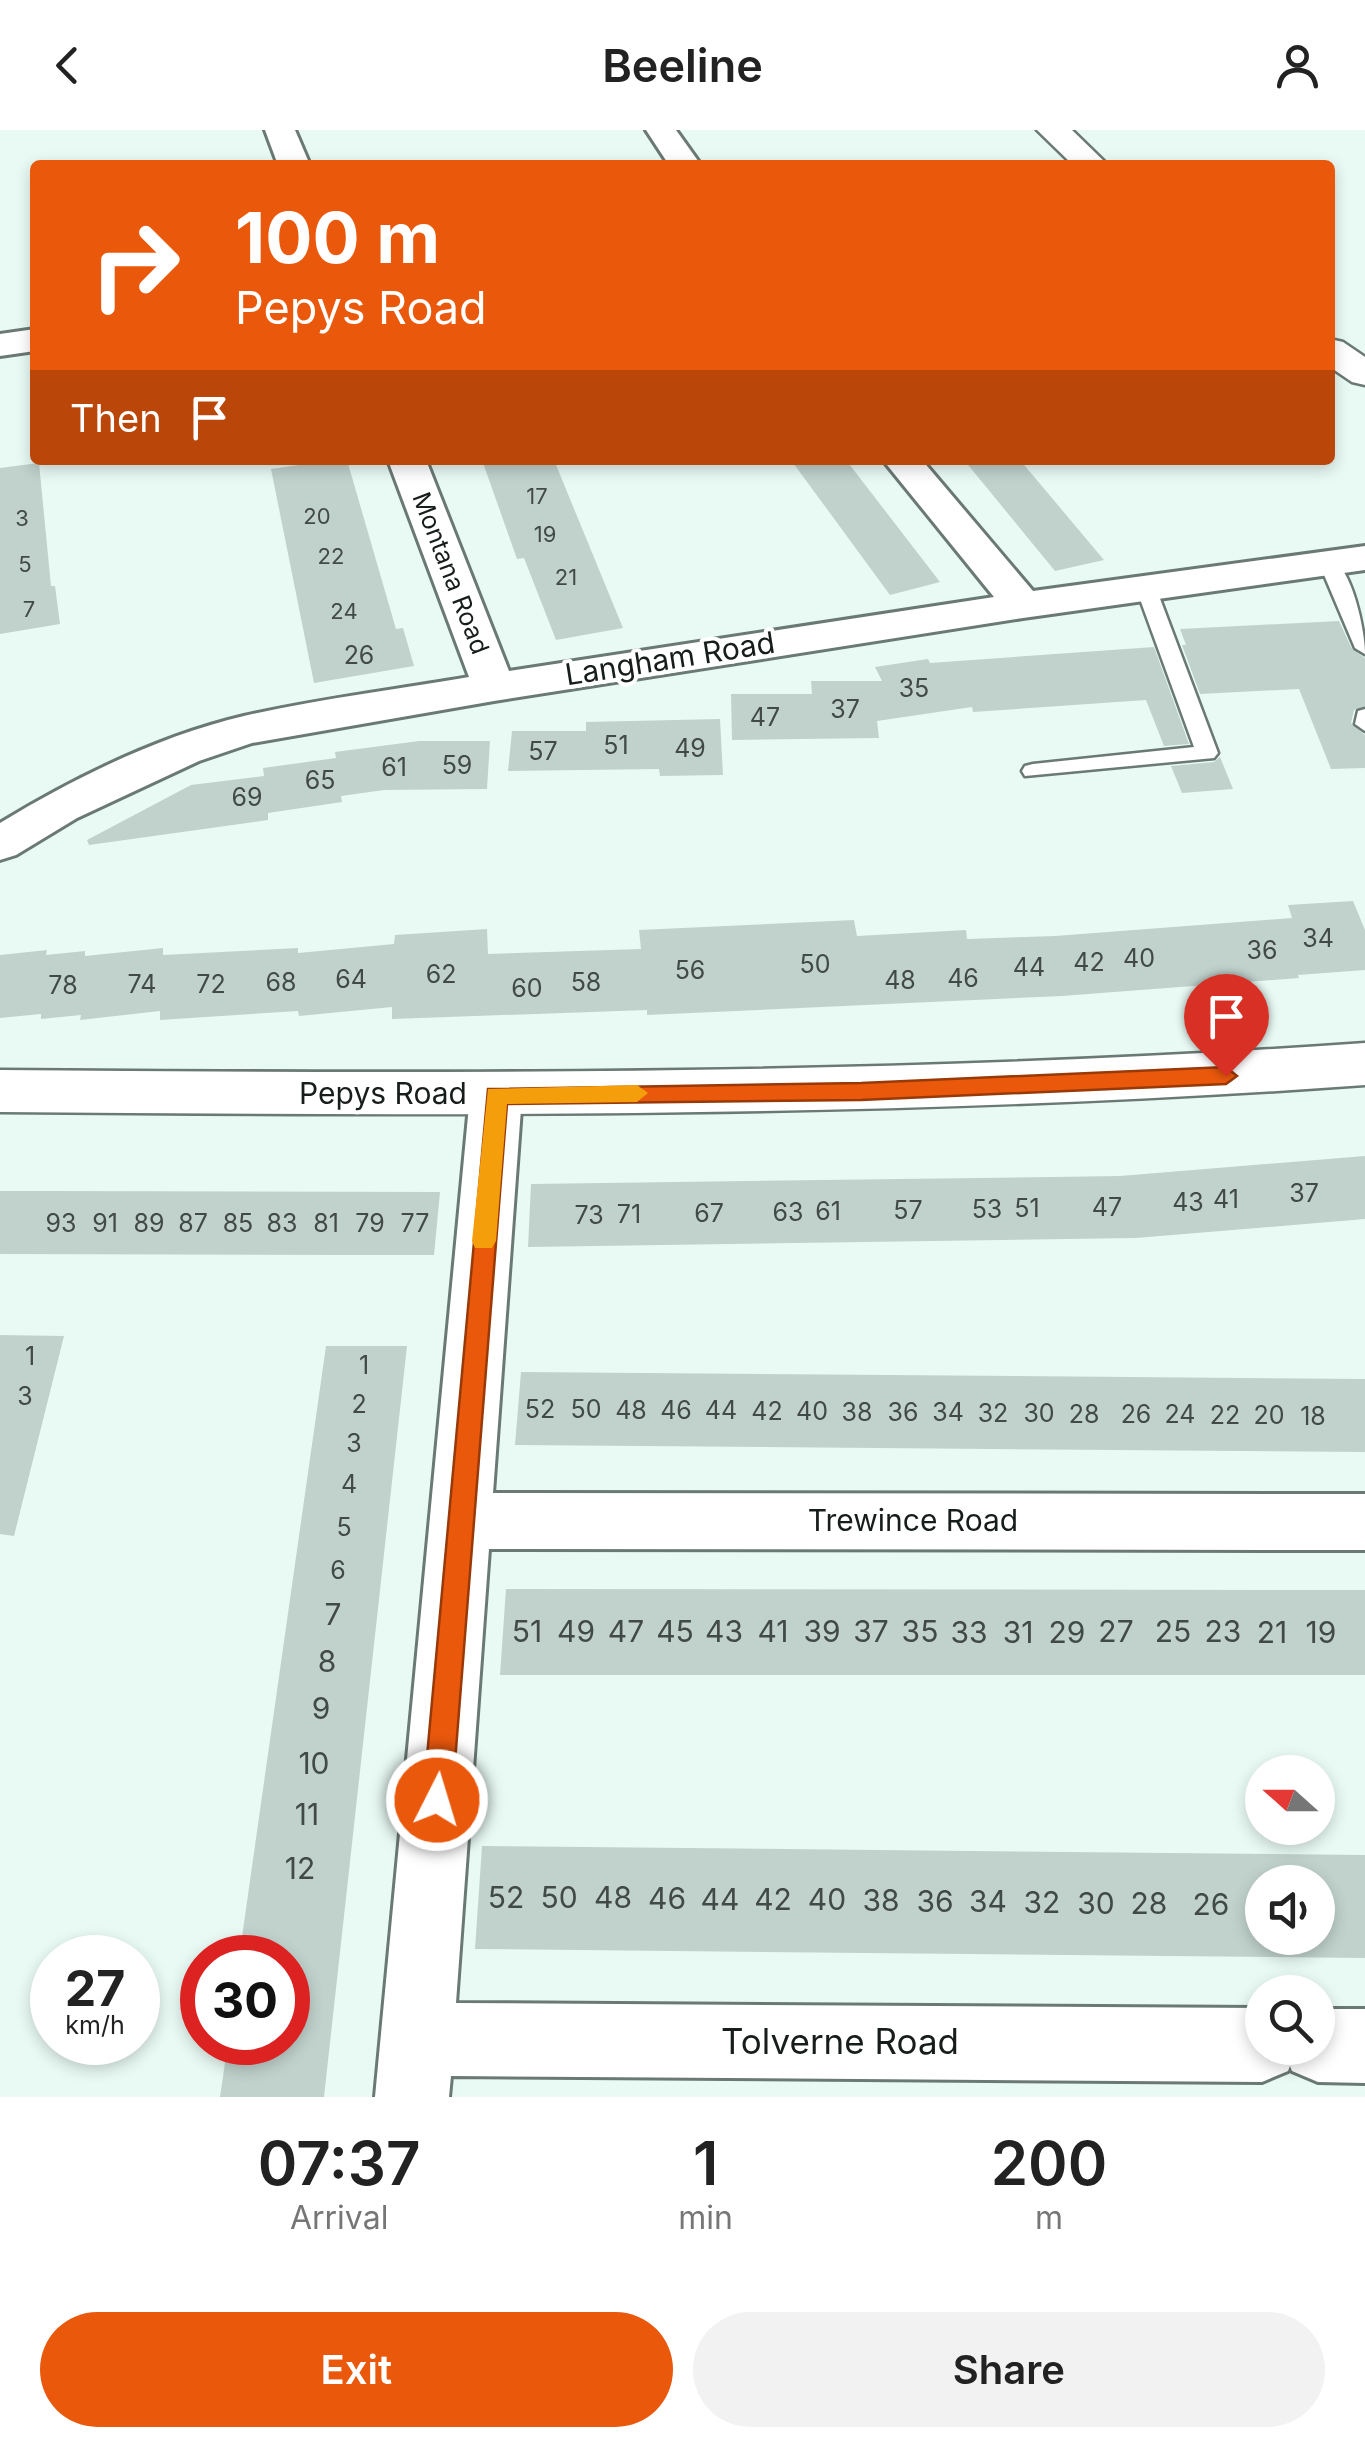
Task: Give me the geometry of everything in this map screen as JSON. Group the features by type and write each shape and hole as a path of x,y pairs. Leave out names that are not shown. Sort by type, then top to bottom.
{"street":[{"path":"280,130 292,160"},
{"path":"661,130 681,160"},
{"path":"1053,130 1086,160"},
{"path":"0,345 30,341"},
{"path":"1335,353 1365,374"},
{"name":"Montana Road","path":"410,465 494,686"},
{"path":"906,465 1023,605"},
{"name":"Langham Road","path":"0,844 61,807 182,751 230,735 494,686 1023,605 1347,561"},
{"name":"Pepys Road","path":"0,1091 496,1095 861,1092 1192,1078 1365,1064"},
{"path":"414,2068 496,1095"},
{"name":"Trewince Road","path":"460,1521 1365,1522"},
{"name":"Tolverne Road","path":"414,2068 1245,2045"},
{"path":"1335,2046 1365,2046"}],"lane":[{"path":"1347,561 1365,648"},
{"path":"1033,771 1207,752 1146,588"},
{"path":"1365,716 1365,724"}],"building":[{"path":"39,465 51,586 55,586 60,624 0,634 0,468"},
{"path":"348,465 396,629 403,628 414,666 314,683 271,469"},
{"path":"484,465 556,465 623,628 556,640 524,558 517,559"},
{"path":"795,465 850,465 940,582 890,595"},
{"path":"968,465 1024,465 1104,560 1055,571"},
{"path":"1339,621 1352,649 1365,658 1365,706 1354,710 1351,723 1365,735 1365,768 1331,769 1299,689 1200,694 1180,629"},
{"path":"1154,647 1189,744 1164,746 1146,700 973,712 972,707 877,721 879,738 732,740 731,694 812,694 811,681 882,681 875,667 928,659 930,663"},
{"path":"720,719 723,775 660,776 659,769 508,771 512,731 586,731 586,722"},
{"path":"419,741 490,741 487,789 384,790 341,796 342,802 268,813 268,820 89,845 87,840 191,785 264,776 263,768 336,758 335,752"},
{"path":"1220,757 1233,789 1182,793 1171,766 1214,762"},
{"path":"1353,901 1365,930 1365,970 1298,975 1299,978 1062,996 647,1015 647,1010 392,1019 392,1007 299,1016 298,1011 160,1020 160,1011 80,1020 81,1015 0,1018 0,955 47,950 46,955 85,951 85,956 163,948 163,955 298,948 298,953 394,944 395,935 487,929 488,954 641,949 639,930 854,920 857,936 966,930 967,939 1055,936 1292,918 1288,905"},
{"path":"1365,1156 1365,1219 1136,1238 528,1247 531,1184 1120,1176"},
{"path":"0,1191 440,1192 434,1255 344,1255 0,1254"},
{"path":"0,1335 64,1336 14,1536 0,1534"},
{"path":"326,1346 407,1346 324,2097 220,2097 225,2065 310,2065 310,1935 242,1935"},
{"path":"521,1372 1365,1379 1365,1452 515,1445"},
{"path":"506,1589 1365,1590 1365,1675 500,1675"},
{"path":"482,1846 1365,1855 1365,1958 475,1949"}],"slow traffic":[{"path":"484,1241 496,1095 637,1093"}],"route":[{"path":"437,1800 496,1095 861,1092 1226,1076"}]}
